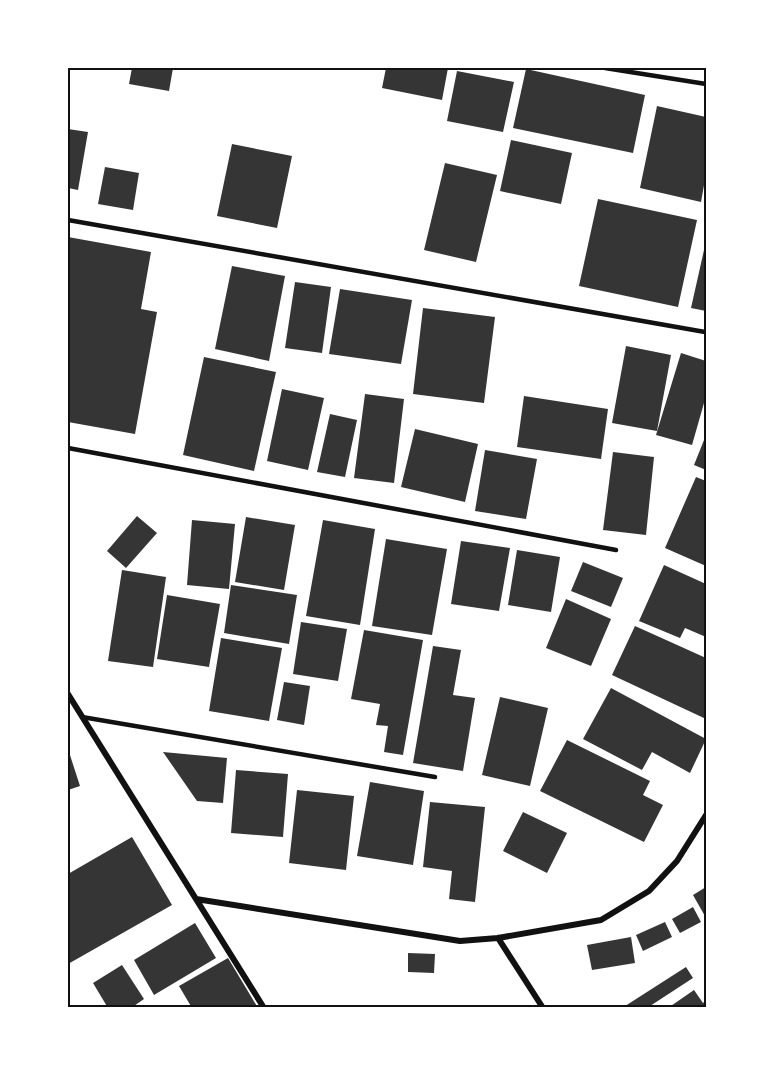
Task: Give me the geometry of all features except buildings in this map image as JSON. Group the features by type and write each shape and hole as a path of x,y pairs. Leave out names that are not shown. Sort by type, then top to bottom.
{"street":[{"path":"68,694 264,1008"},
{"path":"196,899 460,941 498,938 602,920 649,891 677,861 706,815"},
{"path":"498,938 543,1008"}],"lane":[{"path":"605,68 706,84"},
{"path":"68,220 705,332"},
{"path":"68,448 616,550"},
{"path":"82,717 435,777"}]}
